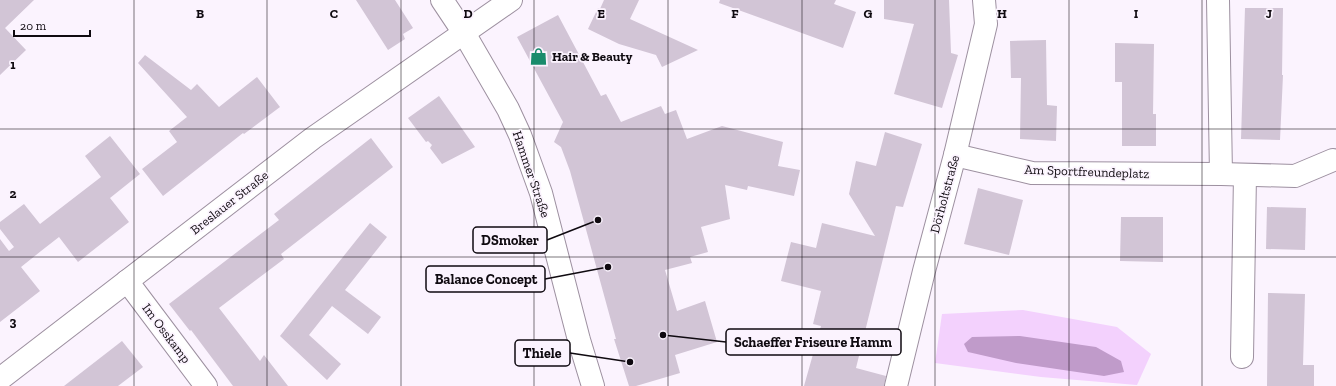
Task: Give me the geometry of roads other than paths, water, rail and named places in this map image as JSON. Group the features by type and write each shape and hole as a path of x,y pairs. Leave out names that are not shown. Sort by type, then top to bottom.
{"street":[{"name":"Hammer Straße","path":"442,0 464,33 508,109 520,135 541,193 579,340 593,386"},
{"name":"Breslauer Straße","path":"0,379 313,138 511,0"},
{"name":"Dörholtstraße","path":"896,386 924,270 955,155 986,24 984,0"},
{"path":"1218,0 1220,174"},
{"name":"Am Sportfreundeplatz","path":"955,155 1032,173 1220,174 1245,176 1295,176 1334,160"},
{"path":"1242,357 1245,176"},
{"name":"Im Osskamp","path":"127,281 206,386"}],"place":[{"name":"Hair & Beauty","path":"539,56"},
{"name":"DSmoker","path":"598,220"},
{"name":"Balance Concept","path":"608,267"},
{"name":"Schaeffer Friseure Hamm","path":"663,335"},
{"name":"Thiele","path":"630,362"}]}
